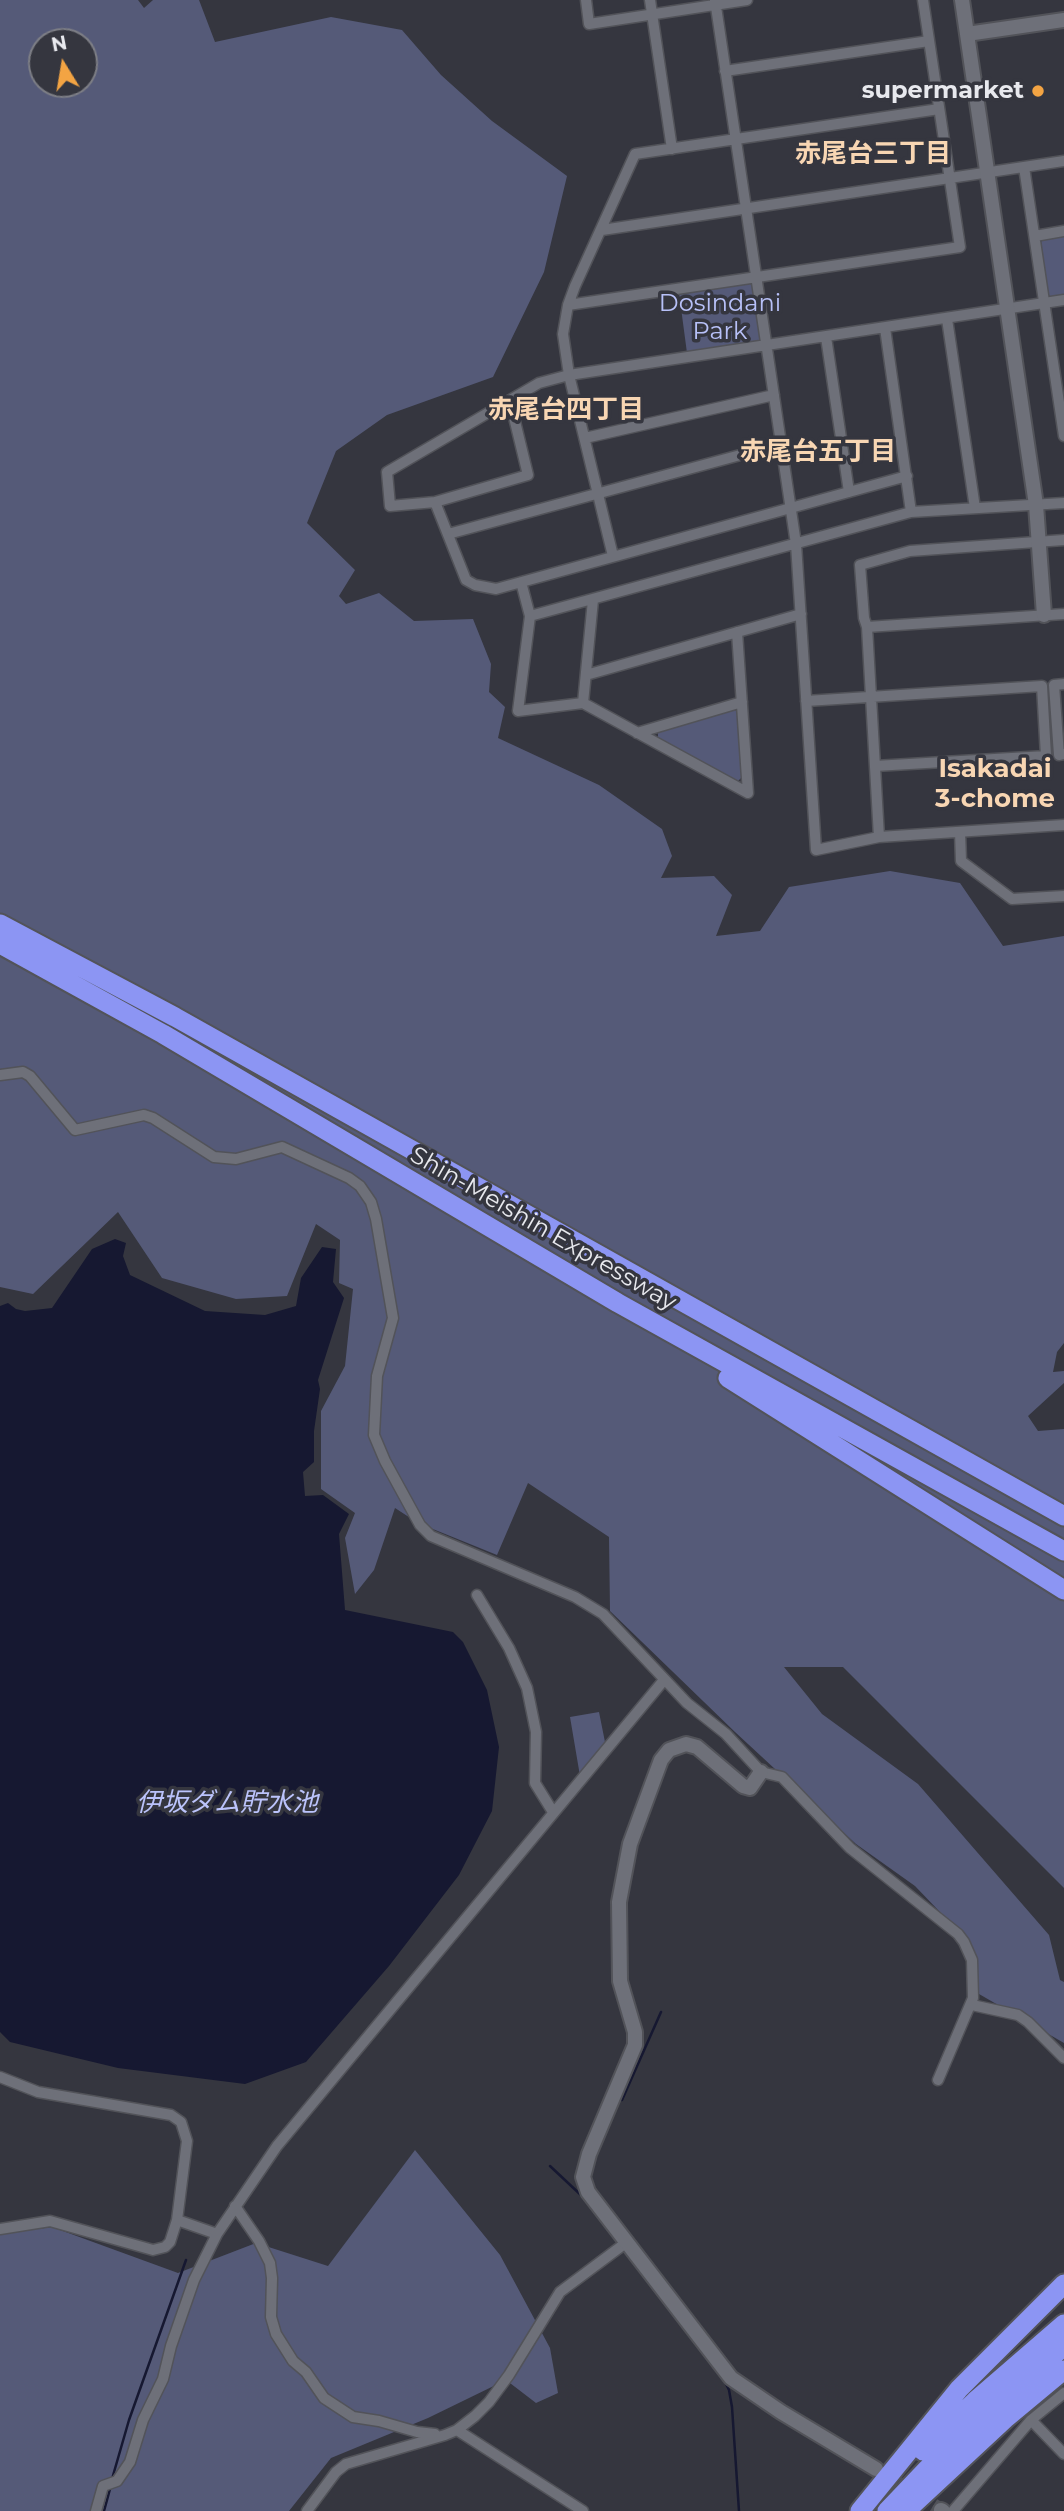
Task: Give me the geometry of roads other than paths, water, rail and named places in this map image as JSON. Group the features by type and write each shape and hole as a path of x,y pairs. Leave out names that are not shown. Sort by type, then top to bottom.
{"highway":[{"name":"Shin-Meishin Expressway","path":"0,924 175,1017 1064,1516"},
{"name":"Shin-Meishin Expressway","path":"0,944 163,1034 618,1303 1064,1550"},
{"path":"618,1303 701,1361 1064,1590"},
{"path":"1004,1483 1064,1507"},
{"path":"965,1529 1064,1599"},
{"path":"861,2511 959,2389 1064,2284"},
{"path":"861,2511 975,2401 1064,2324"},
{"path":"887,2511 937,2460 1064,2346"},
{"path":"906,2511 1005,2419 1064,2370"}],"street":[{"path":"586,0 589,24 715,2 747,0"},
{"path":"650,0 672,149"},
{"path":"568,305 960,247 923,0"},
{"path":"962,0 1036,505 1044,615"},
{"path":"715,2 796,544 816,850 880,837 1064,825"},
{"path":"967,34 1064,20"},
{"path":"725,71 929,41"},
{"path":"613,556 569,375 563,334 568,305 635,154 939,109"},
{"path":"602,230 1064,161"},
{"path":"1024,167 1044,304 1059,373 1064,436"},
{"path":"1035,236 1064,231"},
{"path":"510,401 528,475 435,502 390,506 387,472 539,383 569,375 1064,300"},
{"path":"947,319 975,509"},
{"path":"886,328 911,512"},
{"path":"826,337 849,492"},
{"path":"585,438 774,395"},
{"path":"448,534 781,444"},
{"path":"435,502 466,580 475,585 496,589 907,476"},
{"path":"530,617 911,512 1064,503"},
{"path":"880,837 867,627 860,565 910,551 1064,540"},
{"path":"522,582 530,617 518,711 583,703 748,793 737,632"},
{"path":"583,703 593,600"},
{"path":"586,675 801,614"},
{"path":"867,627 1064,614"},
{"path":"1064,684 1054,685 1059,755 1064,754"},
{"path":"806,701 1042,686 1046,755 875,766"},
{"path":"637,733 742,702"},
{"path":"960,832 961,861 1012,899 1064,896"},
{"path":"0,1075 23,1072 30,1076 75,1130 144,1115 214,1157 236,1159 282,1147 355,1181 374,1210 393,1318 377,1376 374,1435 384,1461 419,1525 431,1536 575,1597 603,1614 664,1680 687,1703 726,1734 761,1772 782,1777 850,1848 958,1934 972,1960 972,2005 938,2080"},
{"path":"477,1595 509,1648 527,1688 536,1732 535,1783 553,1812"},
{"path":"96,2511 103,2486 117,2481 130,2462 143,2420 163,2379 194,2280 217,2234 235,2206 277,2146 664,1680"},
{"path":"761,1772 750,1787 743,1786 697,1747 686,1744 669,1750 661,1760 627,1852 619,1902 620,1981 635,2032 635,2045 589,2154 583,2177 588,2192 623,2245 731,2378 780,2412 876,2469"},
{"path":"972,2005 1018,2015 1064,2058"},
{"path":"0,2077 38,2092 144,2109 176,2118 184,2127 187,2141 177,2220 170,2242 158,2249 132,2245 50,2221 0,2229"},
{"path":"235,2206 259,2241 270,2263 271,2317 276,2334 293,2361 306,2372 324,2398 352,2417 379,2421 416,2432 445,2435"},
{"path":"177,2220 217,2234"},
{"path":"307,2511 336,2472 346,2464 457,2430 496,2393 560,2292 623,2245"},
{"path":"945,2511 1031,2420 1064,2393"},
{"path":"1031,2420 1064,2454"},
{"path":"457,2430 583,2511"}],"water":[{"name":"伊坂ダム貯水池","path":"115,1239 126,1243 123,1256 130,1275 205,1311 265,1315 296,1306 301,1278 322,1247 336,1249 333,1282 344,1298 318,1380 320,1389 314,1431 314,1462 303,1472 305,1496 323,1495 349,1514 339,1534 345,1610 453,1632 463,1642 487,1690 499,1747 492,1811 459,1875 389,1966 306,2062 245,2084 118,2068 10,2042 0,2032 0,1306 8,1303 25,1311 52,1308 92,1249"}],"waterway":[{"path":"622,2100 661,2012"},
{"path":"550,2166 583,2197"},
{"path":"112,2479 129,2420 186,2260"},
{"path":"724,2380 732,2407 739,2511"},
{"path":"104,2511 110,2489"}],"tunnel":[{"path":"880,2472 941,2510"}],"place":[{"name":"supermarket","path":"1038,91"}],"district":[{"name":"赤尾台三丁目","path":"873,154"},
{"name":"赤尾台四丁目","path":"566,410"},
{"name":"赤尾台五丁目","path":"818,452"},
{"name":"Isakadai 3-chome","path":"995,784"}],"park label":[{"name":"Dosindani Park","path":"720,318"}]}
